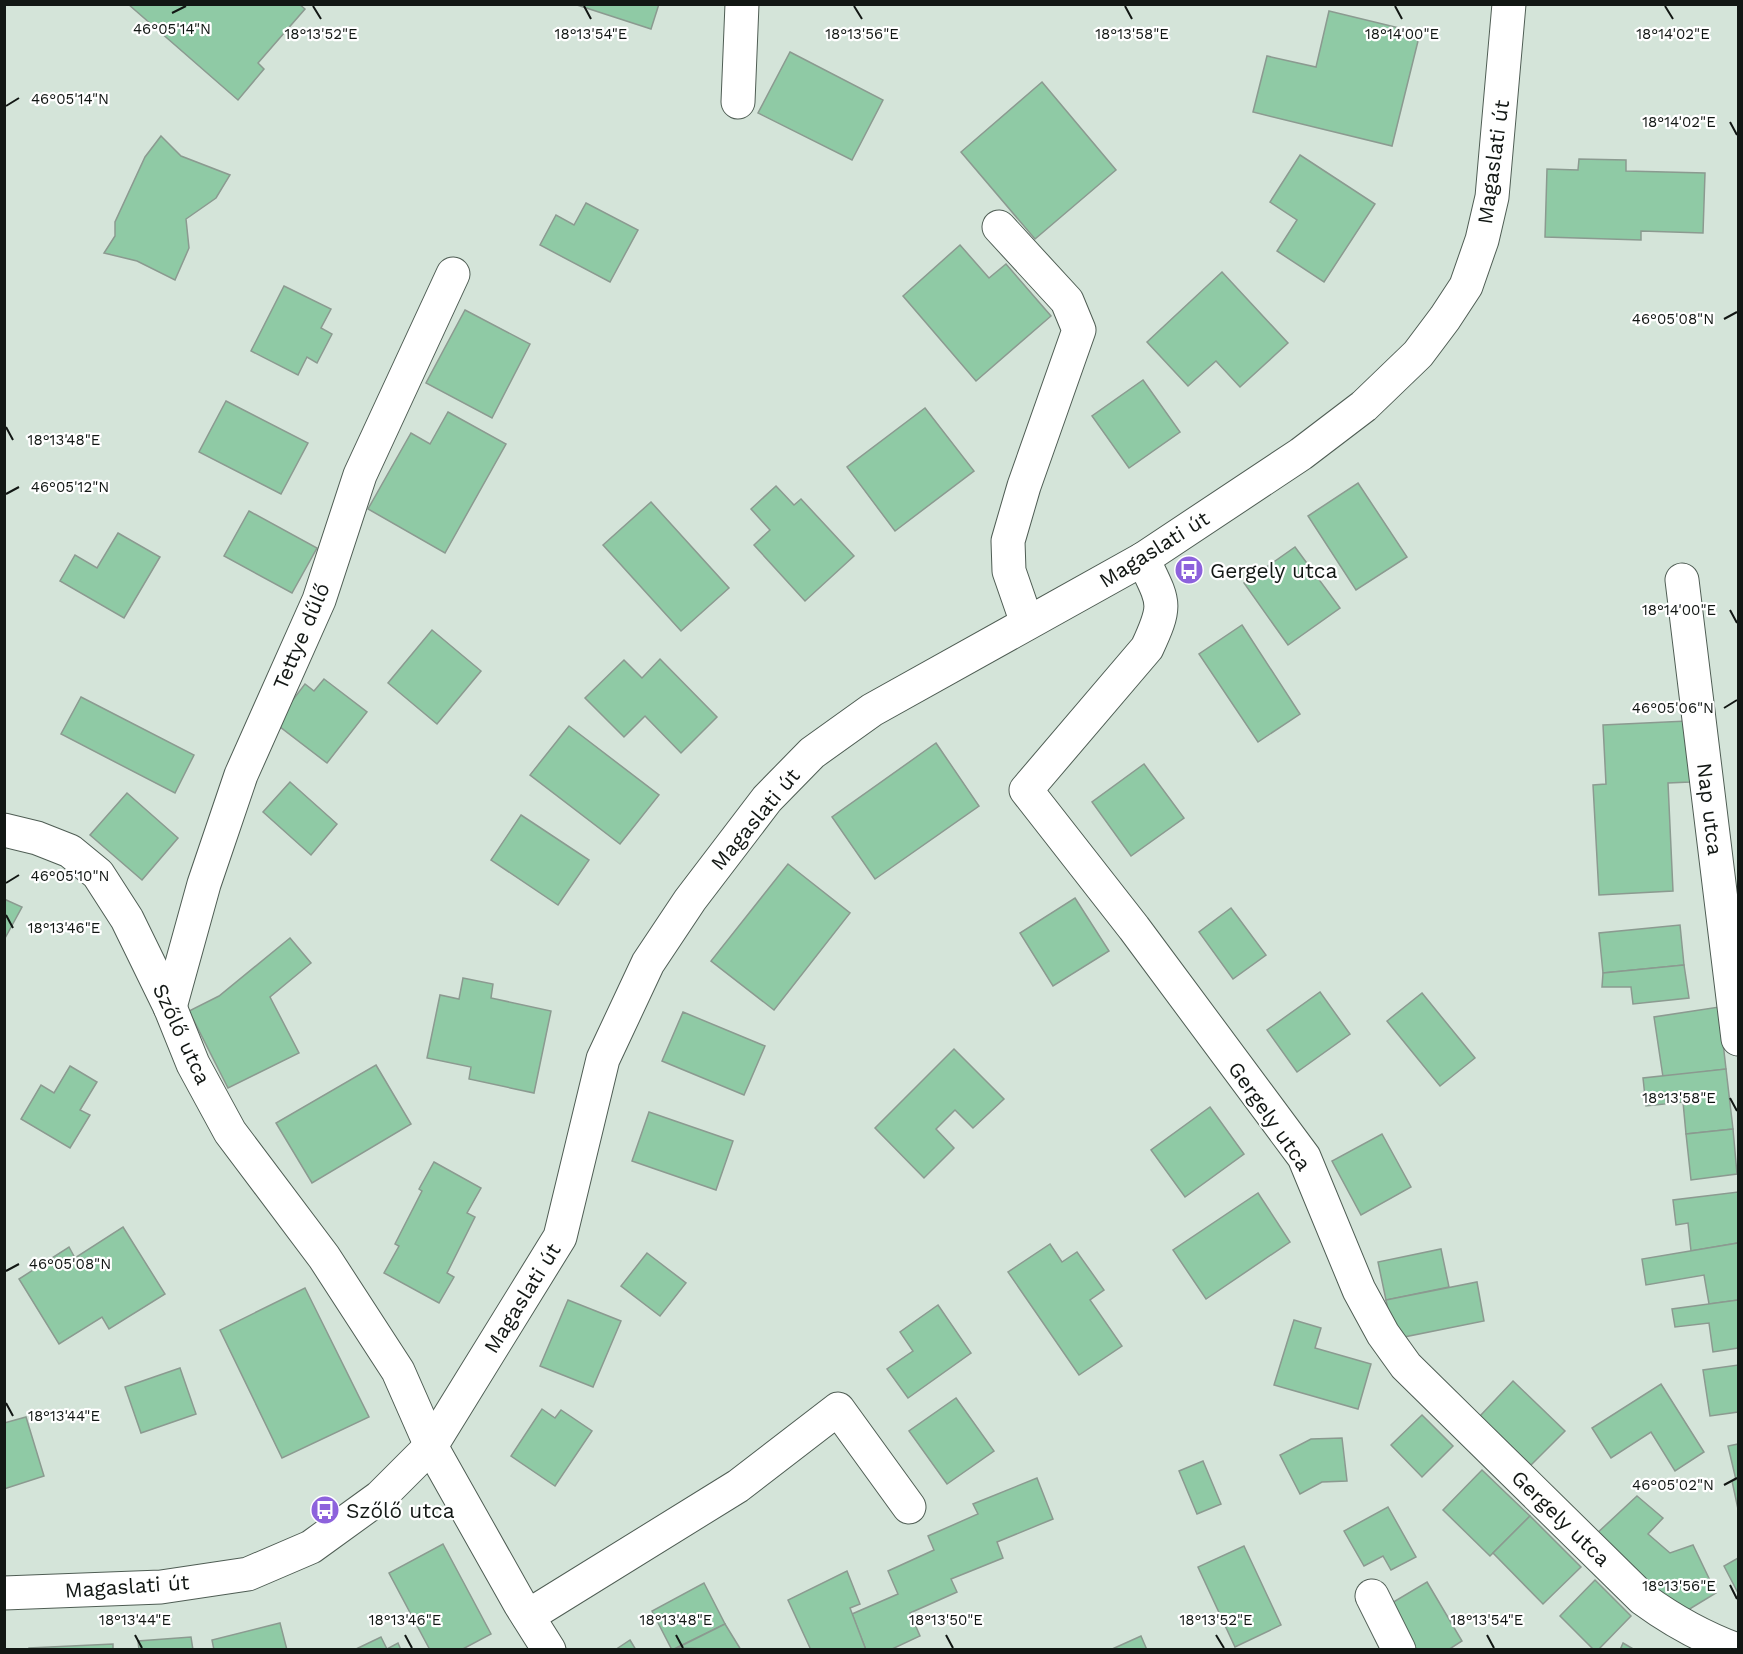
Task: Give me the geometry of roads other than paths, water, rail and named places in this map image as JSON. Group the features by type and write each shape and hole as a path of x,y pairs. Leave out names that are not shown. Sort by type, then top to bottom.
{"street":[{"path":"738,102 742,4"},
{"name":"Magaslati út","path":"4,1593 161,1587 248,1574 311,1547 380,1497 431,1446 560,1237 603,1059 648,963 690,900 767,799 812,753 872,710 1143,559 1301,454 1364,406 1418,354 1466,286 1482,240 1492,197 1499,141 1509,4"},
{"path":"999,227 1067,301 1079,330 1024,486 1008,541 1009,571 1027,622"},
{"name":"Tettye dűlő","path":"170,1007 204,884 241,775 319,600 360,475 453,274"},
{"name":"Gergely utca","path":"1143,559 1162,599 1160,621 1147,648 1026,790 1134,927 1304,1156 1359,1290 1383,1334 1406,1366 1644,1599 1674,1622 1737,1650"},
{"name":"Nap utca","path":"1682,580 1738,1039"},
{"name":"Szőlő utca","path":"4,830 37,838 70,851 98,874 127,919 170,1007 193,1064 230,1132 343,1286 398,1371 431,1446 549,1650"},
{"path":"528,1616 738,1486 838,1409 909,1507"},
{"path":"1371,1596 1399,1650"}],"place":[{"name":"Gergely utca","path":"1189,570"},
{"name":"Szőlő utca","path":"325,1510"}]}
